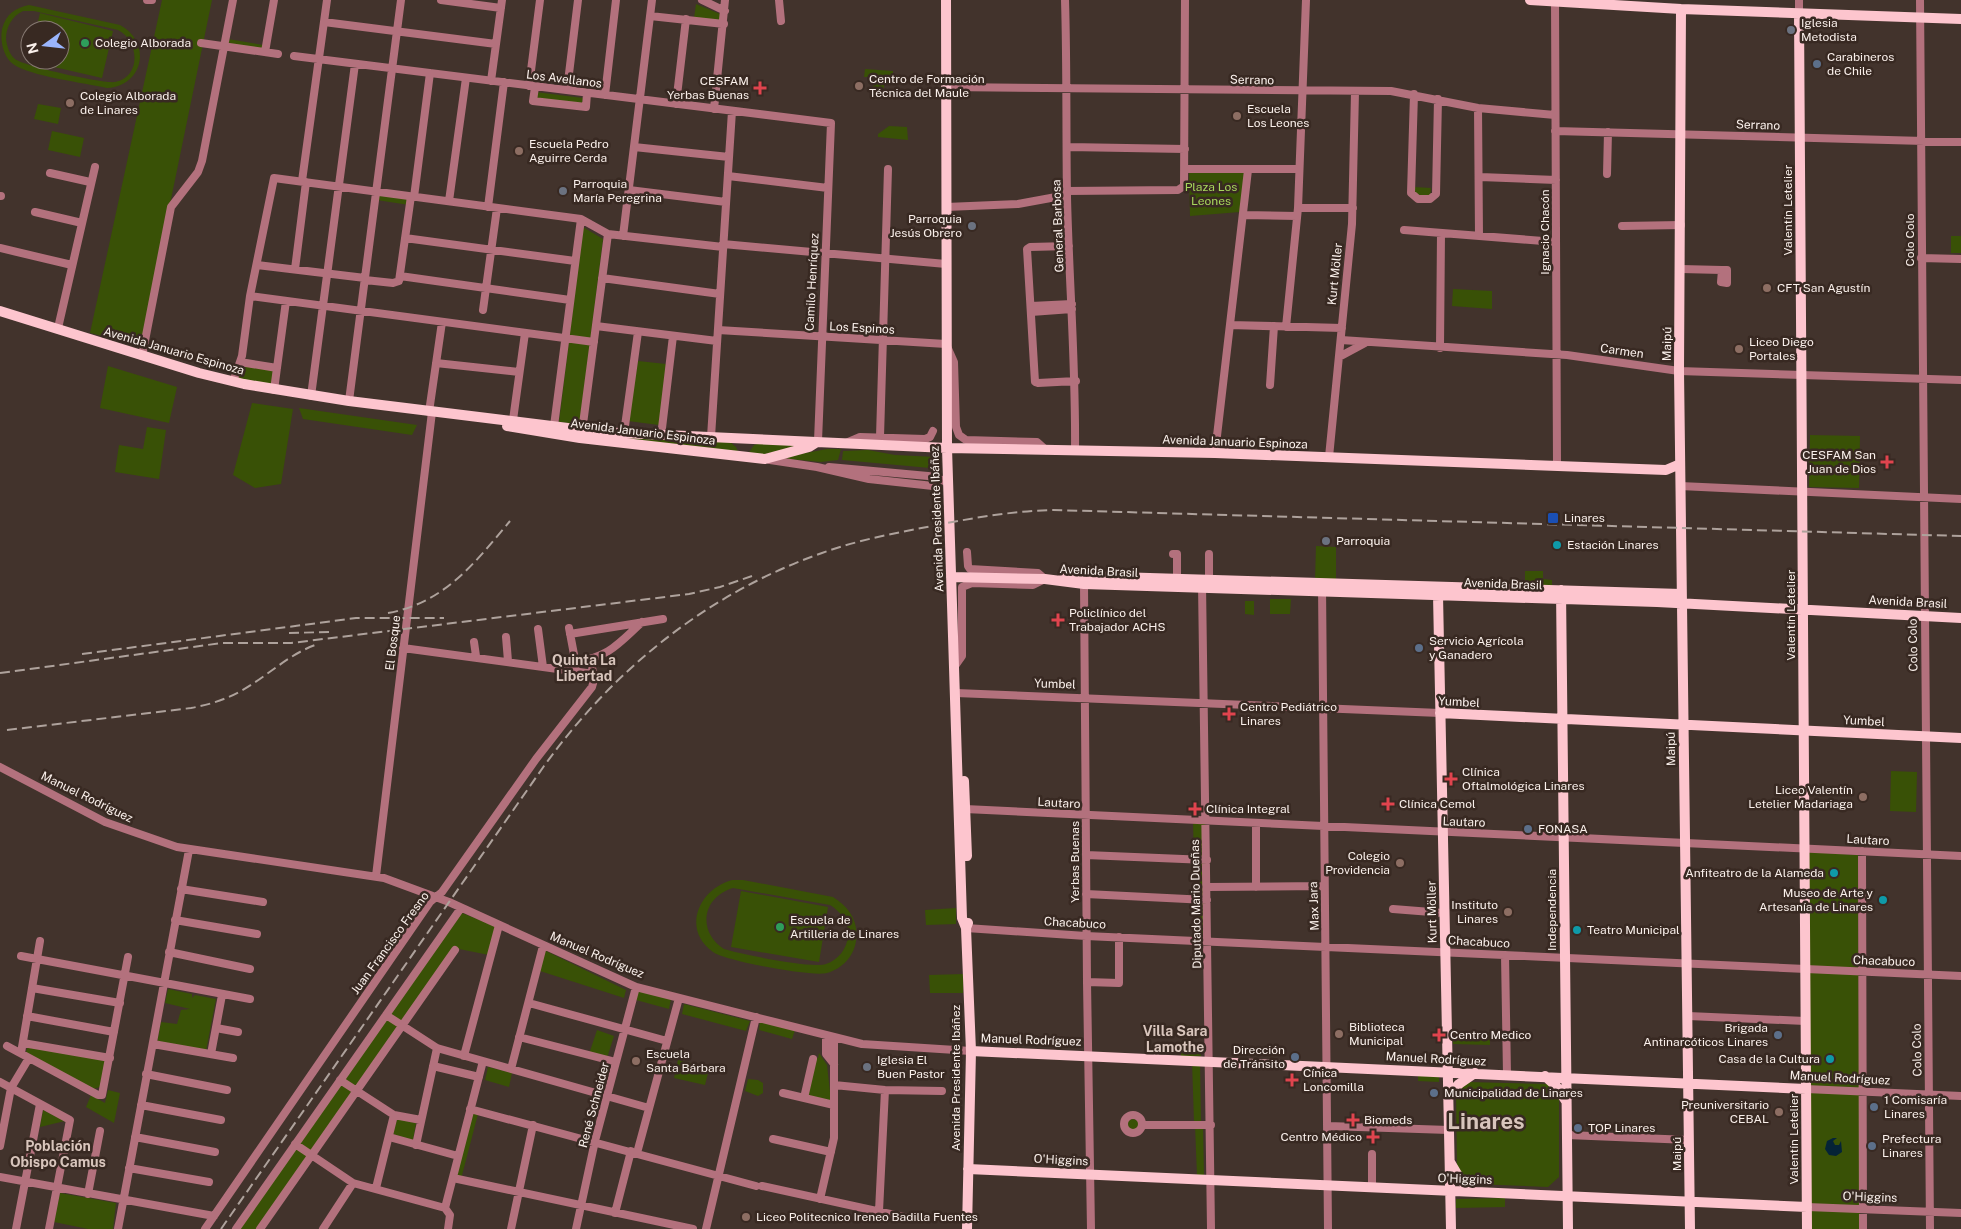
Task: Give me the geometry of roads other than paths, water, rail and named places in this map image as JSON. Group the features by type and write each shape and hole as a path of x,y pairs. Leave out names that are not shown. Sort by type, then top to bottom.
{"main road":[{"name":"Avenida Presidente Ibáñez","path":"946,0 947,448 956,693 961,735 962,810 969,918 966,928 971,1051 967,1229"},
{"path":"1530,0 1681,4 1799,14 1961,19"},
{"name":"Maipú","path":"1681,4 1679,371 1690,1229"},
{"name":"Valentín Letelier","path":"1799,14 1807,1229"},
{"name":"Avenida Januario Espinoza","path":"0,311 142,356 233,382 311,396 611,433 947,448 1214,453 1666,470 1680,464"},
{"name":"Avenida Januario Espinoza","path":"463,416 563,435 765,459 809,447 818,441"},
{"name":"Avenida Januario Espinoza","path":"1652,469 1666,475 1680,486"},
{"name":"Avenida Brasil","path":"951,577 1045,579 1084,576 1177,578 1204,582"},
{"name":"Avenida Brasil","path":"1045,579 1084,584 1204,582 1322,587 1438,595 1561,594"},
{"name":"Avenida Brasil","path":"1322,587 1447,587 1681,599 1803,610 1961,618"},
{"path":"1438,595 1441,590 1447,587"},
{"name":"Independencia","path":"1561,594 1568,1229"},
{"name":"Kurt Möller","path":"1438,595 1451,1229"},
{"name":"Yumbel","path":"1440,713 1961,738"},
{"name":"Manuel Rodríguez","path":"971,1051 1806,1089"},
{"path":"1448,1096 1459,1084 1476,1073"},
{"path":"1545,1076 1556,1086 1566,1102"},
{"path":"1449,1161 1460,1179 1473,1192"},
{"name":"O'Higgins","path":"968,1169 1473,1192 1544,1193 1807,1207"},
{"path":"1544,1193 1558,1186 1567,1174"}],"street":[{"path":"142,356 171,207 201,165 233,0"},
{"path":"265,52 274,0"},
{"path":"295,270 318,59 327,0"},
{"path":"349,401 401,0"},
{"path":"441,0 502,4 491,81"},
{"path":"540,0 532,86 533,101 586,107 587,93"},
{"path":"567,90 578,0"},
{"path":"605,95 616,0"},
{"path":"624,236 652,0"},
{"path":"702,0 725,11"},
{"path":"714,109 725,0"},
{"path":"779,0 781,21"},
{"name":"General Barbosa","path":"1065,0 1068,88 1067,193 1076,381 1075,451"},
{"path":"946,207 1018,204 1067,193 1178,190 1185,183 1186,170 1183,90 1184,0"},
{"path":"1286,326 1297,212 1306,0"},
{"name":"Ignacio Chacón","path":"1555,0 1557,465"},
{"name":"Valentín Letelier","path":"1799,0 1799,14"},
{"name":"Colo Colo","path":"1920,0 1930,1229"},
{"path":"650,16 724,24"},
{"path":"676,104 686,20"},
{"path":"324,22 496,44"},
{"path":"201,43 278,54"},
{"name":"Los Avellanos","path":"294,56 831,123"},
{"path":"311,396 355,64"},
{"path":"257,265 394,284 398,282 430,73"},
{"path":"449,201 466,78"},
{"path":"488,206 504,82"},
{"name":"Serrano","path":"946,87 1391,92 1414,94 1478,108 1555,115"},
{"name":"Kurt Möller","path":"1329,457 1353,208 1355,92"},
{"path":"1414,94 1412,193 1418,199 1430,200 1436,194 1438,99"},
{"path":"1478,108 1479,236"},
{"path":"711,437 732,111"},
{"name":"Camilo Henríquez","path":"818,441 831,123"},
{"name":"Serrano","path":"1555,131 1961,142"},
{"path":"1607,174 1608,132"},
{"path":"634,147 729,157"},
{"path":"1068,147 1185,148"},
{"path":"58,328 90,182 95,167"},
{"path":"880,437 888,169"},
{"path":"1186,170 1299,169"},
{"path":"1214,453 1248,170"},
{"path":"50,173 90,182"},
{"path":"728,176 828,188"},
{"path":"1480,176 1556,180"},
{"path":"233,382 240,362 250,296 274,178 581,219 608,234 723,246 946,264"},
{"path":"629,190 726,202"},
{"path":"482,310 497,208"},
{"path":"1243,215 1353,208"},
{"path":"36,212 82,222"},
{"path":"554,426 581,219"},
{"path":"1622,226 1681,225"},
{"path":"1404,230 1556,242"},
{"path":"1440,348 1441,233"},
{"path":"583,424 608,234"},
{"path":"405,238 575,261"},
{"path":"1069,246 1030,246 1027,249 1036,383 1076,381"},
{"path":"0,248 72,265"},
{"path":"1921,258 1961,259"},
{"path":"1681,269 1722,270"},
{"path":"400,276 570,300"},
{"path":"602,278 720,294"},
{"path":"250,296 594,342"},
{"path":"274,390 286,301"},
{"path":"1031,309 1072,306"},
{"name":"El Bosque","path":"376,876 442,322"},
{"path":"1230,325 1342,328"},
{"path":"596,326 717,341"},
{"path":"1270,386 1274,326"},
{"name":"Los Espinos","path":"718,330 946,344"},
{"path":"625,426 638,332"},
{"path":"513,420 525,333"},
{"path":"662,428 673,336"},
{"name":"Carmen","path":"1341,340 1556,355 1679,371 1961,380"},
{"path":"1339,357 1369,342"},
{"name":"Avenida Presidente Ibáñez","path":"946,344 954,362 956,427 959,435 966,440 1037,442 1046,450"},
{"name":"Avenida Januario Espinoza","path":"240,362 277,368"},
{"path":"436,363 519,372"},
{"path":"846,442 860,437 925,439 930,437 932,431"},
{"path":"765,459 817,467 869,480 933,486"},
{"path":"817,467 847,467 928,476 948,483"},
{"path":"1680,486 1961,499"},
{"path":"955,666 962,656 962,587 972,583 1033,585 1045,579 1038,573 970,569 967,552"},
{"path":"1173,554 1177,554 1177,578"},
{"name":"Diputado Mario Dueñas","path":"1209,554 1204,582 1204,703 1212,1229"},
{"name":"Yerbas Buenas","path":"1084,584 1086,936 1091,1229"},
{"name":"Max Jara","path":"1322,587 1324,886 1328,1066 1328,1229"},
{"path":"577,672 570,631 663,619"},
{"path":"575,662 591,660 610,651 642,622"},
{"path":"538,629 543,667"},
{"path":"506,637 508,661"},
{"path":"474,642 476,656"},
{"path":"403,648 476,656 594,674 591,660"},
{"name":"Juan Francisco Fresno","path":"205,1229 430,902 437,896 536,759 592,687 594,674"},
{"name":"Yumbel","path":"956,693 1440,713"},
{"name":"Manuel Rodríguez","path":"0,767 105,822 189,850 376,876 437,896 636,987 869,1045 971,1051"},
{"name":"Lautaro","path":"962,810 1961,856"},
{"path":"1256,824 1256,887"},
{"path":"118,1229 189,850"},
{"path":"1862,851 1861,1091 1863,1229"},
{"path":"1086,855 1206,860"},
{"path":"1207,887 1324,886"},
{"path":"181,888 263,902"},
{"path":"1086,894 1207,900"},
{"path":"236,1229 461,908"},
{"path":"1393,909 1444,913"},
{"path":"175,920 257,934"},
{"path":"464,1056 499,925"},
{"name":"Chacabuco","path":"966,928 1086,936 1208,940 1961,976"},
{"path":"1087,982 1119,983 1120,937"},
{"path":"21,1053 40,942"},
{"path":"511,1069 543,946"},
{"path":"260,1229 456,950"},
{"path":"169,952 250,968"},
{"path":"1505,955 1507,1075"},
{"path":"21,956 250,1000"},
{"path":"7,1046 98,1095 102,1095 128,957"},
{"name":"René Schneider","path":"576,1229 595,1141 636,987"},
{"path":"32,988 120,1002"},
{"path":"211,1054 222,995"},
{"path":"615,1213 649,1108 678,998"},
{"path":"529,1003 667,1041"},
{"path":"386,1015 437,1048 649,1108"},
{"path":"27,1016 114,1032"},
{"path":"1688,1016 1805,1021"},
{"path":"706,1229 756,1017"},
{"path":"216,1028 238,1032"},
{"path":"826,1035 826,1054 834,1064"},
{"path":"519,1037 616,1062"},
{"path":"820,1198 834,1138 834,1037"},
{"path":"22,1043 110,1058"},
{"path":"153,1044 233,1058"},
{"path":"416,1145 437,1048"},
{"path":"0,1146 11,1088 29,1058"},
{"path":"804,1098 813,1059"},
{"path":"448,1229 450,1215 446,1208 482,1061"},
{"path":"433,1066 479,1077"},
{"path":"146,1074 226,1090"},
{"path":"340,1080 394,1115 420,1120"},
{"path":"0,1082 70,1120 49,1229"},
{"path":"834,1085 885,1090 942,1091"},
{"name":"Manuel Rodríguez","path":"1806,1089 1961,1096"},
{"path":"879,1211 885,1090"},
{"path":"783,1093 834,1105"},
{"path":"16,1229 40,1104"},
{"path":"141,1105 221,1120"},
{"path":"470,1109 759,1186 904,1216"},
{"path":"376,1188 394,1115"},
{"path":"511,1229 534,1125"},
{"path":"1142,1125 1211,1125"},
{"path":"1328,1126 1449,1130"},
{"path":"88,1194 100,1131"},
{"path":"1567,1135 1689,1140"},
{"path":"388,1137 458,1156"},
{"path":"135,1138 214,1152"},
{"path":"773,1139 831,1152"},
{"path":"295,1144 353,1183 446,1208"},
{"path":"1372,1154 1372,1187"},
{"path":"129,1168 209,1182"},
{"path":"0,1177 123,1201 214,1216"},
{"path":"453,1178 693,1229"},
{"path":"323,1229 353,1183"},
{"name":"O'Higgins","path":"1807,1207 1961,1212"}],"water":[{"path":"1837,1138 1833,1141 1835,1145 1839,1145 1841,1141 1842,1152 1836,1156 1829,1155 1825,1149 1827,1141"}],"railway":[{"path":"221,1229 544,766 601,697 666,638 702,612 780,570 822,553 877,537 947,523 1007,513 1053,510 1961,536"},
{"path":"388,613 408,608 442,591 471,566 510,521"},
{"path":"0,673 222,643 291,643 689,594 720,587 752,576"},
{"path":"82,654 356,618 444,618"},
{"path":"289,633 329,632"},
{"path":"7,730 191,708 210,704 239,692 287,660 318,644"}],"place":[{"name":"Iglesia Metodista","path":"1791,30"},
{"name":"Colegio Alborada","path":"85,43"},
{"name":"Carabineros de Chile","path":"1817,64"},
{"name":"Centro de Formación Técnica del Maule","path":"859,86"},
{"name":"CESFAM Yerbas Buenas","path":"760,88"},
{"name":"Colegio Alborada de Linares","path":"70,103"},
{"name":"Escuela Los Leones","path":"1237,116"},
{"name":"Escuela Pedro Aguirre Cerda","path":"519,151"},
{"name":"Parroquia María Peregrina","path":"563,191"},
{"name":"Parroquia Jesús Obrero","path":"972,226"},
{"name":"CFT San Agustín","path":"1767,288"},
{"name":"Liceo Diego Portales","path":"1739,349"},
{"name":"CESFAM San Juan de Dios","path":"1887,462"},
{"name":"Linares","path":"1553,518"},
{"name":"Parroquia","path":"1326,541"},
{"name":"Estación Linares","path":"1557,545"},
{"name":"Policlínico del Trabajador ACHS","path":"1058,620"},
{"name":"Servicio Agrícola y Ganadero","path":"1419,648"},
{"name":"Centro Pediátrico Linares","path":"1229,714"},
{"name":"Clínica Oftalmológica Linares","path":"1451,779"},
{"name":"Liceo Valentín Letelier Madariaga","path":"1863,797"},
{"name":"Clínica Cemol","path":"1388,804"},
{"name":"Clínica Integral","path":"1195,809"},
{"name":"FONASA","path":"1528,829"},
{"name":"Colegio Providencia","path":"1400,863"},
{"name":"Anfiteatro de la Alameda","path":"1834,873"},
{"name":"Museo de Arte y Artesanía de Linares","path":"1883,900"},
{"name":"Instituto Linares","path":"1508,912"},
{"name":"Escuela de Artilleria de Linares","path":"780,927"},
{"name":"Teatro Municipal","path":"1577,930"},
{"name":"Biblioteca Municipal","path":"1339,1034"},
{"name":"Centro Medico","path":"1439,1035"},
{"name":"Brigada Antinarcóticos Linares","path":"1778,1035"},
{"name":"Dirección de Tránsito","path":"1295,1057"},
{"name":"Casa de la Cultura","path":"1830,1059"},
{"name":"Escuela Santa Bárbara","path":"636,1061"},
{"name":"Iglesia El Buen Pastor","path":"867,1067"},
{"name":"Cínica Loncomilla","path":"1292,1080"},
{"name":"Municipalidad de Linares","path":"1434,1093"},
{"name":"1 Comisaría Linares","path":"1874,1107"},
{"name":"Preuniversitario CEBAL","path":"1779,1112"},
{"name":"Biomeds","path":"1353,1120"},
{"name":"TOP Linares","path":"1578,1128"},
{"name":"Centro Médico","path":"1373,1137"},
{"name":"Prefectura Linares","path":"1872,1146"},
{"name":"Liceo Politecnico Ireneo Badilla Fuentes","path":"746,1217"}],"district":[{"name":"Quinta La Libertad","path":"584,668"},
{"name":"Villa Sara Lamothe","path":"1175,1040"},
{"name":"Linares","path":"1486,1121"},
{"name":"Población Obispo Camus","path":"58,1154"}],"park label":[{"name":"Plaza Los Leones","path":"1211,194"}]}
